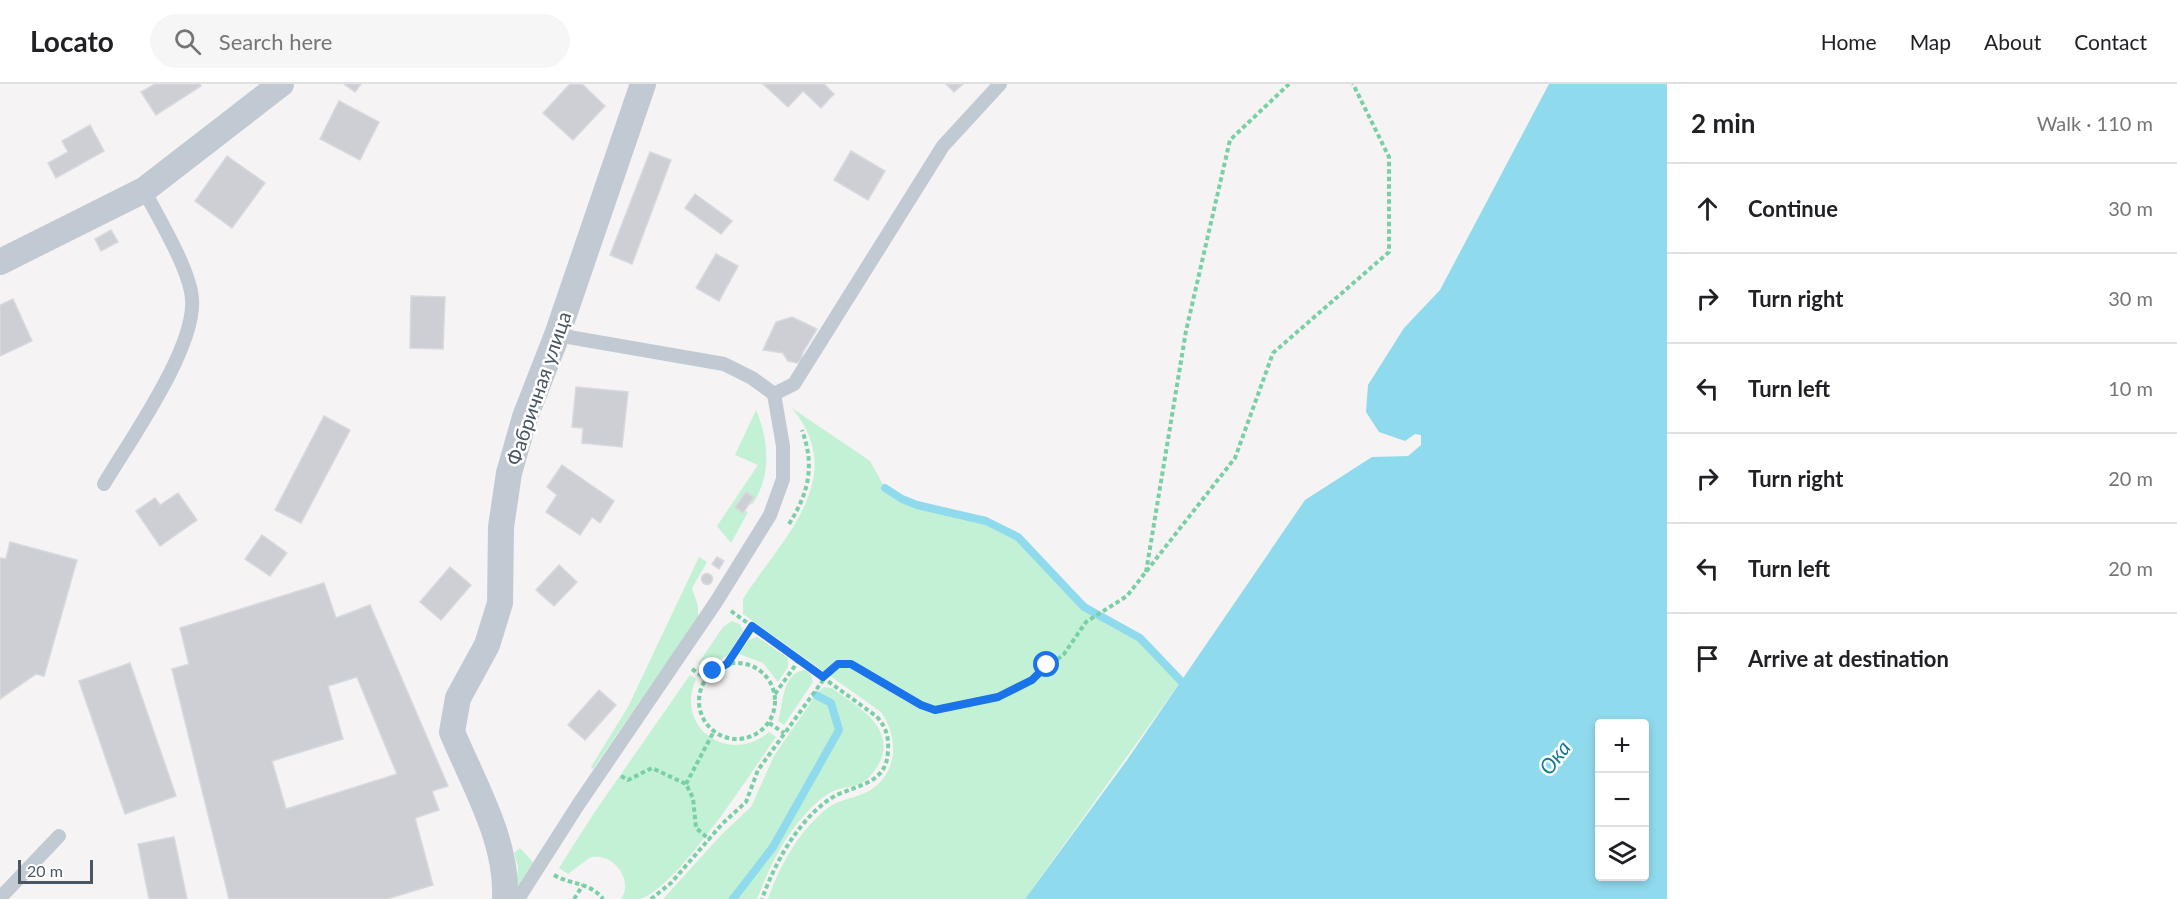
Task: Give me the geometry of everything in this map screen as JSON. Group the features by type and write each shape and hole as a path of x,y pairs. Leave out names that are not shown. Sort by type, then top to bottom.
{"street":[{"path":"0,262 144,190 281,84"},
{"name":"Фабричная улица","path":"505,899 506,877 502,853 452,732 453,716 469,675 488,645 500,603 501,527 509,473 525,417 557,335 643,84"}],"lane":[{"path":"774,394 794,384 943,146 1000,84"},
{"path":"104,484 183,349 192,322 192,298 187,277 144,190"},
{"path":"518,899 578,805 716,602 771,515 783,479 783,446 774,394 752,378 724,364 557,335"},
{"path":"0,898 59,836"}],"path":[{"path":"1146,573 1186,331 1230,140 1288,84"},
{"path":"651,899 671,883 722,824 746,802 758,770 823,677 838,664 851,664 921,705 935,710 998,697 1032,680 1064,654 1086,622 1127,596 1235,458 1274,353 1389,252 1389,156 1353,84"},
{"path":"729,610 881,721 888,743 885,766 874,780 831,798 798,830 781,857 762,899"},
{"path":"727,664 752,626"},
{"path":"774,695 799,660"},
{"path":"727,664 747,664 758,669 767,677 774,695 774,711 769,723 751,736 740,739 729,738 714,731 702,716 699,704 700,692 706,679 713,671 727,664"},
{"path":"689,667 706,679"},
{"path":"769,723 784,733"},
{"path":"686,784 714,731"},
{"path":"616,772 628,780 652,768 658,769 667,777 686,784 693,798 696,828 710,840"},
{"path":"550,872 563,880 598,892 603,899"},
{"path":"574,899 583,885"}],"green space":[{"path":"792,408 870,461 885,488 902,499 986,521 1018,537 1084,607 1140,638 1181,681 1025,899 768,899 784,863 814,820 829,807 865,793 876,786 890,767 893,745 887,723 881,712 743,614 743,599 804,508 812,484 814,460 808,434"},
{"path":"756,410 766,446 763,482 752,505 750,503 753,497 746,492 735,506 748,512 731,543 717,526 758,465 735,455"},
{"path":"699,557 707,562 692,588 698,606 698,617 593,769 591,767 628,707"},
{"path":"732,621 740,624 743,631 727,656 703,668 698,664 723,627"},
{"path":"757,637 788,658 788,667 778,682 763,663 739,654 749,640"},
{"path":"804,670 810,673 813,682 784,725 778,721 787,683 791,677"},
{"path":"690,675 696,679 691,697 692,713 699,726 709,737 723,743 738,745 753,741 769,732 776,737 713,827 673,874 655,891 640,899 621,899 625,891 623,875 612,862 605,858 589,858 568,874 559,868 594,813"},
{"path":"824,687 832,688 860,708 882,734 884,745 882,757 874,771 860,784 826,795 801,819 779,851 757,899 663,899 723,833 751,807 774,756 818,692"},
{"path":"520,848 533,862 516,889 518,867 514,853"}],"water":[{"name":"Ока","path":"1549,84 1667,84 1667,899 1025,899 1127,760 1305,500 1372,457 1408,456 1421,445 1421,435 1415,434 1405,441 1379,432 1366,412 1368,385 1404,328 1440,290"}],"building":[{"path":"155,84 200,84 201,86 156,115 141,92"},
{"path":"344,84 361,84 355,92"},
{"path":"570,84 582,84 605,106 573,140 543,113"},
{"path":"763,84 824,84 834,94 821,108 803,91 788,107"},
{"path":"946,84 963,84 954,92"},
{"path":"339,101 379,122 360,160 320,139"},
{"path":"90,125 104,151 56,178 48,163 68,152 62,141"},
{"path":"851,151 885,171 868,200 834,180"},
{"path":"650,152 671,160 632,264 610,255"},
{"path":"227,156 265,183 232,228 195,201"},
{"path":"695,194 732,221 721,234 685,208"},
{"path":"111,230 118,242 101,251 95,239"},
{"path":"716,254 738,266 719,301 696,288"},
{"path":"411,296 445,297 443,349 410,348"},
{"path":"13,299 32,341 0,356 0,305"},
{"path":"792,317 817,329 803,352 801,360 797,363 788,361 783,353 763,350 776,322"},
{"path":"576,387 628,392 622,447 582,443 583,428 572,427"},
{"path":"324,416 350,430 301,523 275,510"},
{"path":"562,465 614,501 600,523 592,517 580,535 546,512 557,495 547,487"},
{"path":"746,492 754,497 743,513 735,507"},
{"path":"178,493 197,520 160,546 136,511 155,498 160,505"},
{"path":"262,535 287,553 270,576 245,559"},
{"path":"10,542 77,560 44,676 36,674 0,699 0,558 6,559"},
{"path":"717,557 724,561 719,569 712,564"},
{"path":"559,565 577,582 554,606 536,590"},
{"path":"450,567 471,585 441,620 420,602"},
{"path":"707,574 711,575 711,583 707,584 703,583 702,579 703,575"},
{"path":"324,583 336,618 370,605 448,786 432,791 439,810 415,818 433,885 387,899 229,899 172,669 189,664 180,628","holes":["357,677 397,774 286,809 272,761 343,739 328,686"]},
{"path":"130,663 176,796 125,814 79,681"},
{"path":"599,690 616,705 585,740 568,725"},
{"path":"174,837 187,899 149,899 138,844"}],"waterway":[{"path":"885,488 917,505 986,521 1018,537 1084,607 1140,638 1181,681"},
{"path":"733,899 773,847 839,730 831,703 816,695"}],"route":[{"path":"713,671 727,664 752,626 823,677 838,664 851,664 870,673 921,705 935,710 998,697 1032,680 1047,665"}]}
